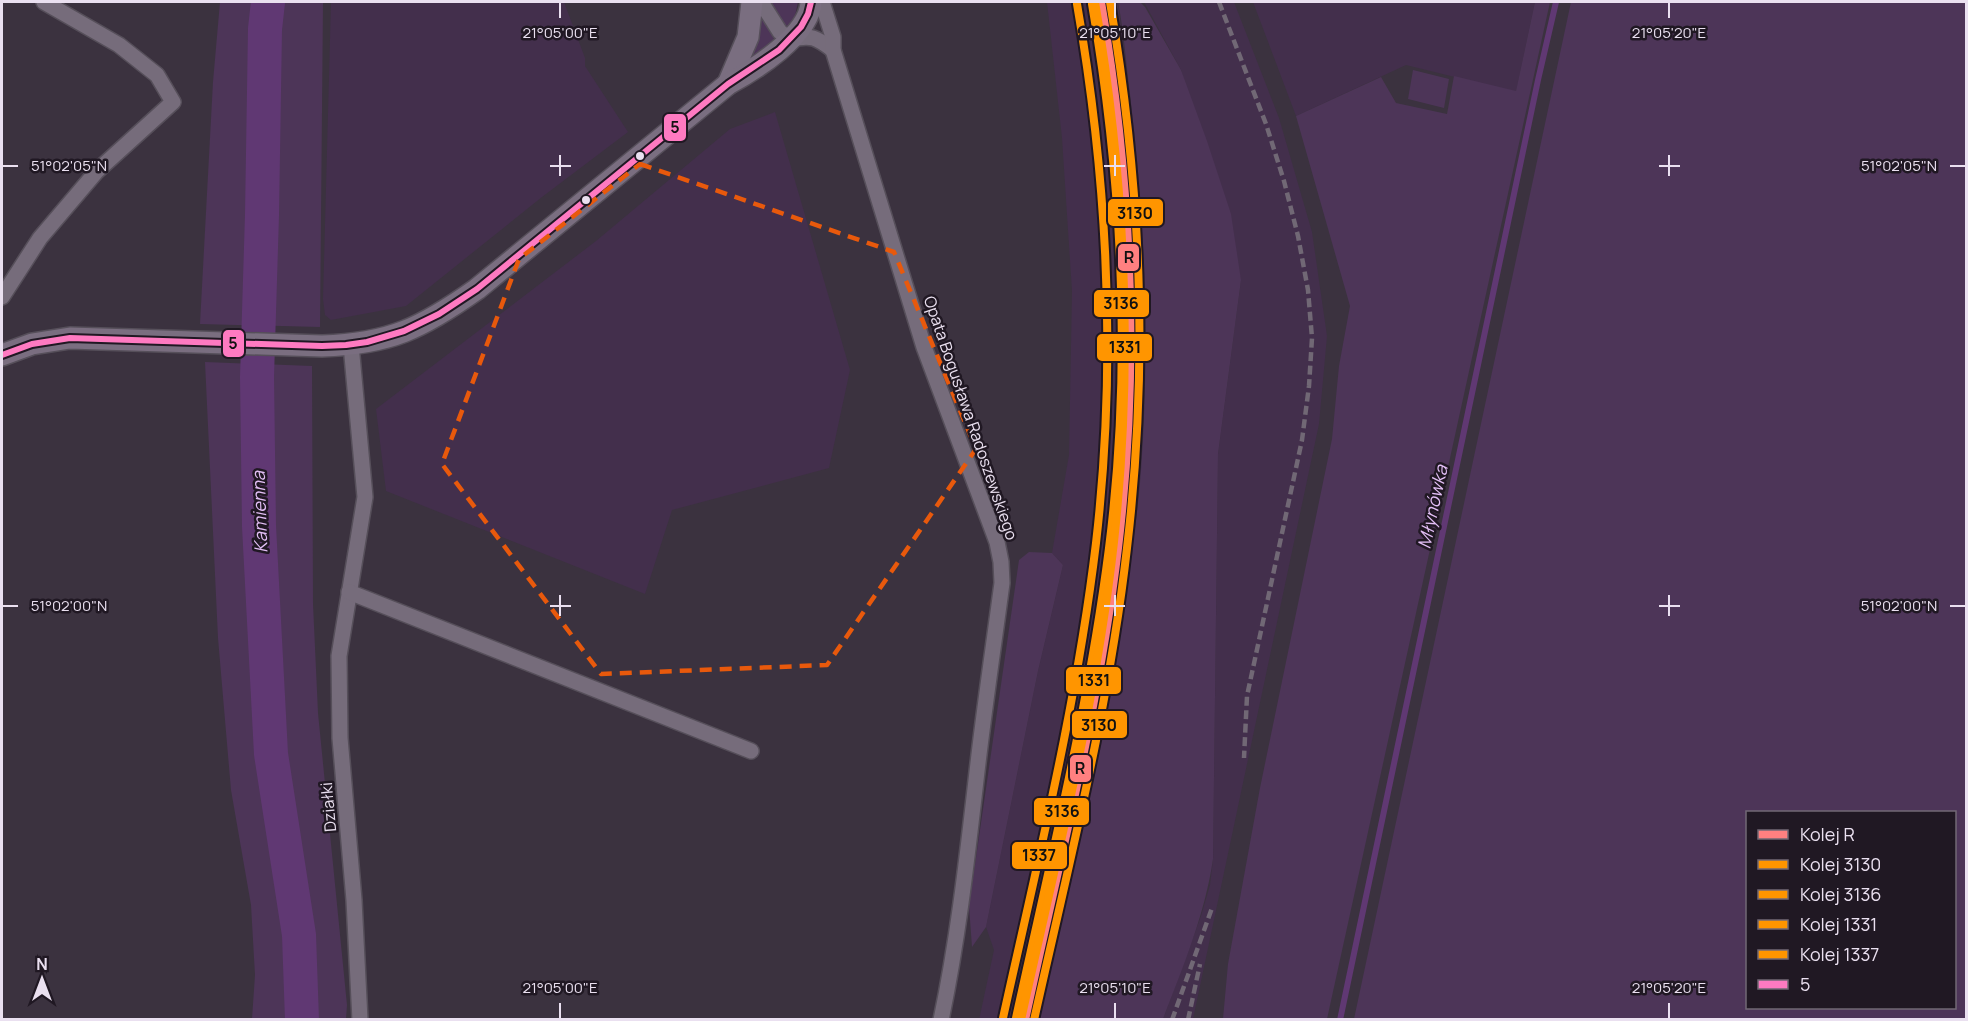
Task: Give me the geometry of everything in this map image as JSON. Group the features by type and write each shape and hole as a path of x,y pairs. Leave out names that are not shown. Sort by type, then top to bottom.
{"street":[{"path":"2,297 40,238 97,171 173,102 157,75 119,45 44,2"},
{"path":"728,84 748,36 752,2"},
{"path":"761,2 780,32 791,39 810,36 833,50"},
{"path":"2,355 32,344 69,338 322,346 351,345 399,335 440,316 477,290 728,84 747,74 791,39 803,24 811,8 811,2"},
{"name":"Opata Bogusława Radoszewskiego","path":"822,2 833,37 833,50 924,347 997,542 1001,562 1002,583 966,876 941,1020"},
{"name":"Działki","path":"351,345 365,498 339,656 340,738 354,900 360,1020"},
{"path":"349,591 746,749"}],"highlighted area":[{"path":"640,164 894,252 976,449 827,665 601,674 442,464 519,259"}],"shaded area":[{"path":"220,2 323,2 320,327 200,324 213,82"},
{"path":"331,2 564,2 585,58 585,66 628,132 542,197 406,306 331,320 325,315 323,299"},
{"path":"771,2 798,2 795,16 788,26 782,24"},
{"path":"1047,2 1118,2 1137,153 1145,250 1146,344 1141,472 1128,579 1112,673 1036,1019 979,1020 994,950 986,927 1038,671 1063,565 1052,553 1069,455 1072,291 1062,138"},
{"path":"1118,2 1140,2 1145,7 1181,70 1231,214 1241,280 1218,454 1213,859 1199,920 1163,1019 1036,1019 1101,728 1132,550 1141,471 1145,377 1142,235 1135,141"},
{"path":"1144,2 1234,2 1279,118 1312,232 1327,336 1319,424 1193,1019 1163,1019 1201,916 1210,885 1213,859 1218,454 1241,280 1181,70"},
{"path":"1253,2 1535,2 1516,92 1406,65 1296,116"},
{"path":"1535,2 1550,2 1327,1019 1223,1019 1228,964 1260,788 1332,439 1339,366 1350,306 1296,116 1381,77 1396,103 1447,114 1454,76 1516,91"},
{"path":"1571,2 1966,2 1966,1019 1354,1019"},
{"path":"762,16 774,39 744,67 758,39"},
{"path":"1413,70 1449,79 1444,108 1408,99"},
{"path":"775,112 850,370 829,468 672,510 645,594 386,491 376,409 596,241 730,129"},
{"path":"205,362 312,366 313,604 318,713 347,1005 346,1019 252,1019 255,975 251,905 231,790 218,638"},
{"path":"1029,552 1052,553 1063,565 1038,671 986,927 972,947 969,906 1019,560"}],"waterway":[{"name":"Kamienna","path":"268,2 265,29 257,377 259,526 271,754 299,935 302,1020"},
{"name":"Młynówka","path":"1340,1020 1556,2"}],"railway":[{"path":"1219,2 1266,124 1284,181 1298,236 1308,290 1312,338 1302,440 1247,696 1244,758"},
{"path":"1172,1020 1212,908"},
{"path":"1188,1020 1200,964"}],"rail line":[{"name":"1331","path":"1021,1020 1074,782 1097,663 1114,542 1120,474 1124,406 1124,271 1114,137 1095,2"},
{"name":"R","path":"1025,1020 1077,785 1100,667 1118,548 1125,479 1130,343 1126,206 1112,70 1101,2"},
{"name":"3130","path":"1034,1020 1087,785 1110,667 1134,479 1139,342 1135,206 1121,70 1110,2"},
{"name":"1337","path":"1003,1018 1056,781 1078,662 1096,543 1102,475 1106,407 1106,272 1096,138 1077,4"},
{"name":"3136","path":"1016,1018 1068,784 1091,666 1109,548 1116,480 1122,343 1121,275 1111,139 1092,4"}],"transit line":[{"name":"5","path":"2,355 32,344 70,338 322,346 367,342 404,331 439,314 477,289 728,84 779,50 801,27 811,2"}]}
